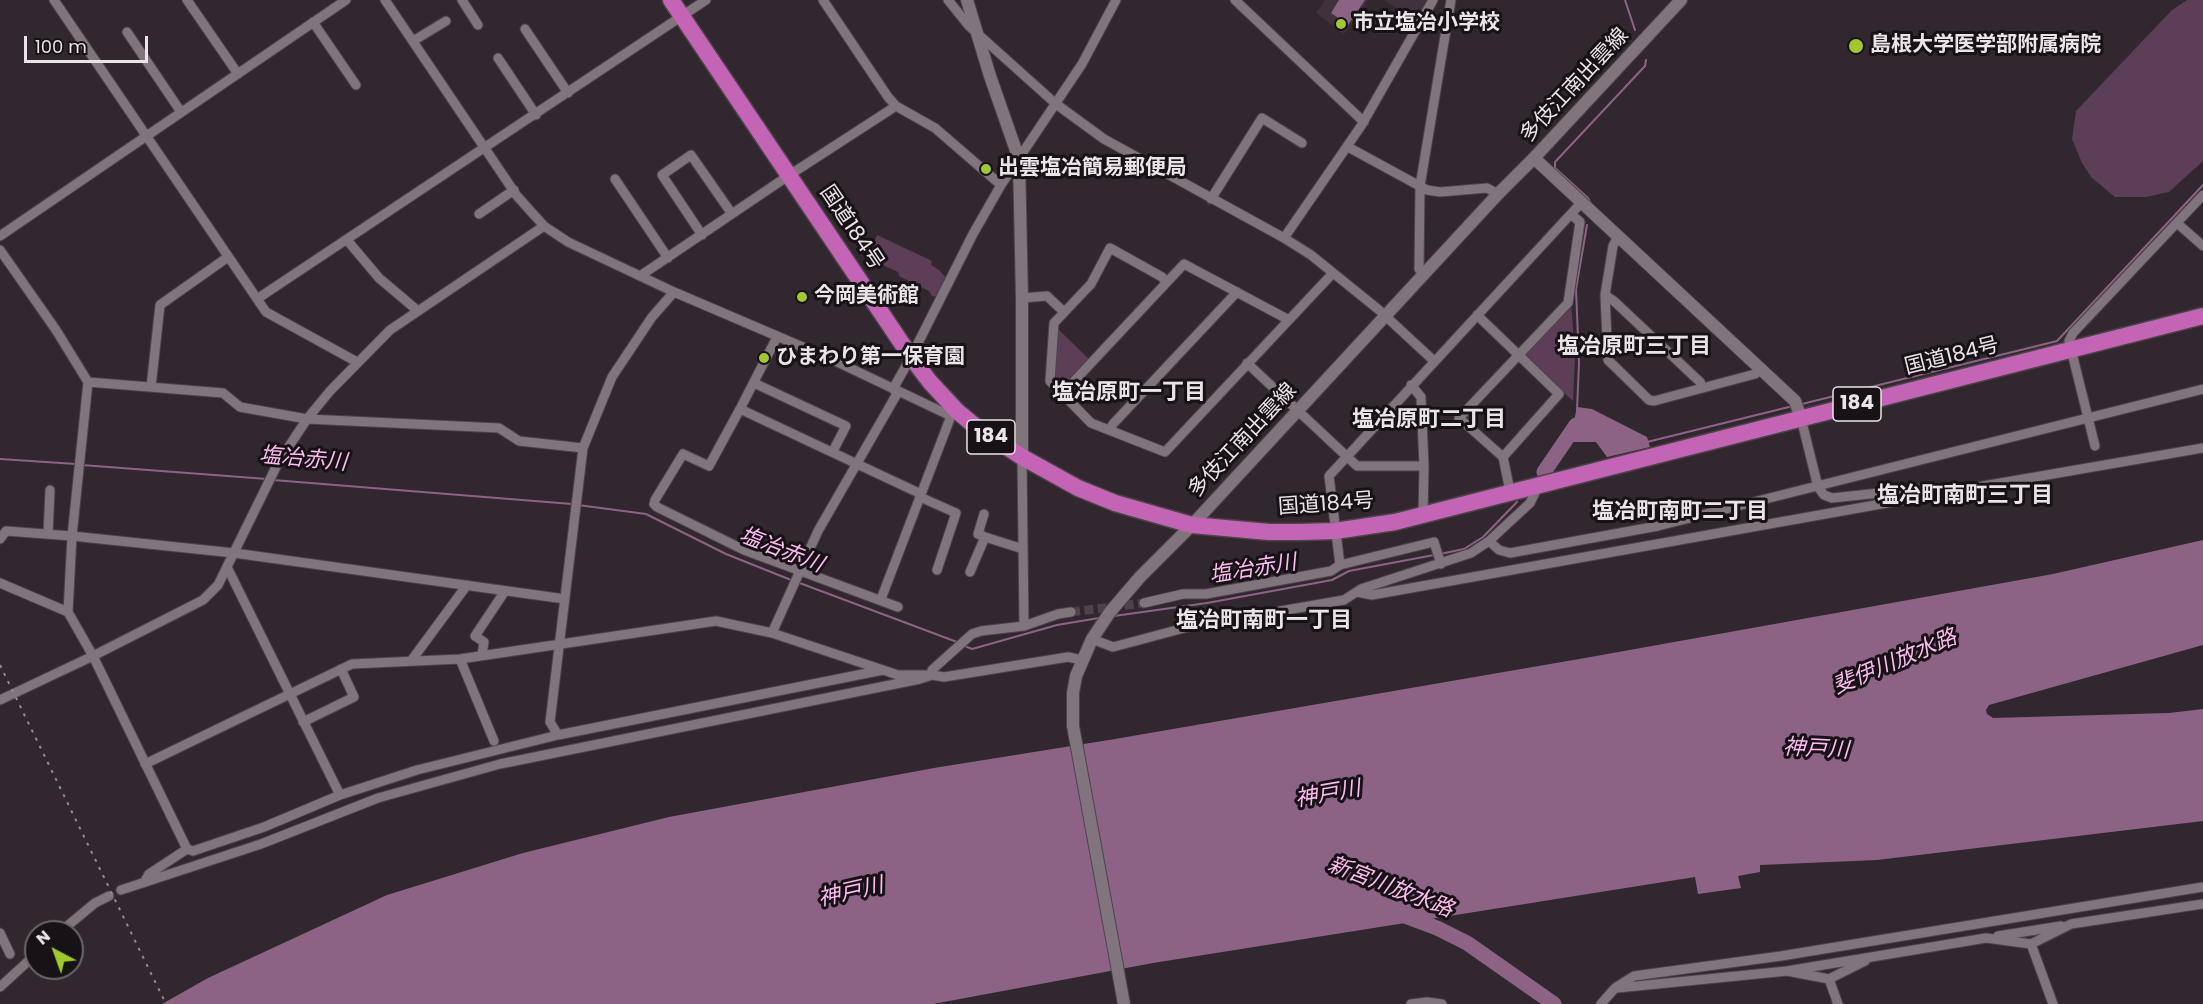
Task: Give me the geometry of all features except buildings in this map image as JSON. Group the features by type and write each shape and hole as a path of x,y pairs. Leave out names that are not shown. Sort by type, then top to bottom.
{"highway":[{"name":"国道184号","path":"671,0 911,357 954,413 1078,488 1115,504 1192,525 1269,532 1335,531 1395,522 2203,316"}],"main road":[{"path":"967,0 1019,159 1022,456"},
{"name":"多伎江南出雲線","path":"1124,1004 1073,726 1073,693 1076,676 1092,639 1110,612 1140,577 1192,525 1681,0"},
{"path":"1534,158 1795,401 1802,418"}],"street":[{"path":"54,0 266,312 357,362"},
{"path":"187,0 238,74"},
{"path":"0,236 346,0"},
{"path":"385,0 513,190 544,226 568,242 674,292 896,390 954,413 881,599"},
{"path":"462,0 478,25"},
{"path":"257,299 706,0"},
{"path":"823,0 896,106 935,129 1001,185"},
{"path":"948,0 969,26 1056,104 1104,139 1311,255 1386,317 1434,361"},
{"path":"772,633 818,531 896,390 973,234 1001,185 1082,64 1116,0"},
{"path":"1235,0 1364,122"},
{"path":"1284,238 1364,122 1433,0"},
{"path":"1419,269 1420,186 1451,0"},
{"path":"413,41 446,21"},
{"path":"313,22 356,85"},
{"path":"525,28 568,93"},
{"path":"127,32 181,112"},
{"path":"498,58 536,115"},
{"path":"640,276 896,106"},
{"path":"1211,199 1262,118 1302,143"},
{"path":"1348,147 1427,190 1440,192 1487,188 1493,189 1498,194"},
{"path":"702,235 662,175 691,155 732,214"},
{"path":"615,178 668,258"},
{"path":"479,214 513,190"},
{"path":"2095,446 2069,341 2073,333 2203,195"},
{"path":"1340,565 1329,476 1582,202"},
{"path":"1510,491 1503,457 1459,418 1568,303 1580,222 1572,215"},
{"path":"2177,223 2203,246"},
{"path":"0,700 203,600 218,585 278,463 307,420 357,362 390,330 544,226"},
{"path":"1618,236 1613,246 1605,295 1608,360 1649,400 1654,401 1755,374 1761,369"},
{"path":"347,240 379,278 418,311"},
{"path":"1166,282 1110,248 1091,284 1054,323 1050,381 1091,423 1165,452 1333,273"},
{"path":"0,250 56,330 88,382 72,536 68,612 93,656 188,849 193,851 264,827 340,795 417,770 558,735 883,670"},
{"path":"151,387 160,305 228,257"},
{"path":"1062,394 1184,264 1289,320"},
{"path":"558,735 550,722 583,448 612,377 652,317 674,292"},
{"path":"1110,430 1113,424 1237,292"},
{"path":"1605,295 1700,382 1703,388"},
{"path":"1022,298 1047,296 1064,312"},
{"path":"1477,315 1559,394 1503,457"},
{"path":"777,337 709,466 683,454 654,504 744,550 898,607"},
{"path":"1248,363 1357,465 1364,467 1424,466"},
{"path":"88,382 223,393 240,407 307,420 499,428 519,441 583,448"},
{"path":"754,383 846,426 832,451"},
{"path":"1412,385 1421,397 1424,466 1423,515"},
{"path":"1489,541 1499,550 1509,553 1658,526 2203,389"},
{"path":"740,409 832,451 956,513 937,570"},
{"path":"1802,418 1818,487 1824,495 1833,498 1927,488 1937,494"},
{"path":"1357,592 1372,595 2203,448"},
{"path":"1022,456 1024,626"},
{"path":"1092,639 1113,647 1188,627 1344,600 1439,556 1471,553 1489,541 1530,503 1539,485"},
{"path":"48,534 50,490"},
{"path":"984,514 978,534 1023,549"},
{"path":"0,539 6,531 234,553 565,599"},
{"path":"970,572 985,537"},
{"path":"1144,603 1183,594 1206,594 1331,571 1340,565 1434,542 1439,556"},
{"path":"227,567 340,795"},
{"path":"0,582 68,612"},
{"path":"411,661 467,585"},
{"path":"482,655 484,642 475,636 505,591"},
{"path":"932,675 932,670 972,634 1024,626 1071,612"},
{"path":"145,764 352,664 460,658 716,621 772,633 898,675 944,677 1068,657 1082,660"},
{"path":"460,658 494,741"},
{"path":"303,722 354,697 341,669"},
{"path":"122,890 261,844 378,798 500,764 932,675"},
{"path":"144,881 149,874 188,849"},
{"path":"1601,1004 1615,988 1634,976 1792,954 2203,887"},
{"path":"74,920 95,903 109,896"},
{"path":"1615,988 1787,971 2202,904"},
{"path":"1986,938 2031,944 2071,924"},
{"path":"0,933 10,954"},
{"path":"2031,944 2053,1004"},
{"path":"1787,971 1829,979 1875,956"},
{"path":"0,987 24,965"},
{"path":"1829,979 1838,1004"},
{"path":"1411,1004 1427,1002 1442,1004"}],"shaded area":[{"name":"市立塩冶小学校","path":"1325,0 1368,0 1344,34 1316,13"},
{"name":"市立塩冶小学校","path":"1384,0 1427,0 1415,21"},
{"path":"2187,0 2203,0 2203,161 2169,192 2146,197 2115,197 2091,177 2082,163 2072,139 2076,111 2172,10"},
{"path":"877,235 932,261 931,265 948,280 939,297 932,296 929,291 899,276 898,272 878,263 879,257 871,252"},
{"path":"1571,302 1575,356 1573,401 1525,357 1525,353"},
{"path":"1057,328 1090,360 1065,387 1060,387 1052,380"}],"water":[{"path":"1339,0 1365,0 1348,25 1331,13"},
{"path":"1577,407 1592,409 1647,437 1650,447 1607,457 1596,442 1571,442 1563,439 1574,421"},
{"path":"2203,540 2203,645 1989,705 1986,710 1987,714 1993,718 2169,713 2203,709 2203,821 1877,860 1760,865 1760,872 1738,876 1741,888 1698,894 1695,877 1153,963 933,1004 162,1004 208,978 387,895 523,853 669,817 934,768 1585,658 2053,574"}],"waterway":[{"path":"1625,0 1635,30"},
{"path":"1591,204 1588,198 1555,168 1555,162 1645,66 1646,60"},
{"path":"1802,404 2057,341 2203,185"},
{"path":"1577,410 1579,363 1576,289 1587,225"},
{"path":"1647,442 1793,406"},
{"name":"塩冶赤川","path":"1544,472 1576,425"},
{"name":"塩冶赤川","path":"0,459 76,464"},
{"name":"塩冶赤川","path":"82,465 267,479"},
{"name":"塩冶赤川","path":"273,480 572,504"},
{"name":"塩冶赤川","path":"1440,554 1464,549 1483,537 1517,502"},
{"name":"塩冶赤川","path":"578,505 646,514 726,554 791,580"},
{"name":"塩冶赤川","path":"1114,616 1207,603 1332,580 1349,571 1434,555"},
{"name":"塩冶赤川","path":"797,582 957,642"},
{"name":"塩冶赤川","path":"965,646 972,649 1057,625 1099,618"},
{"name":"新宮川放水路","path":"1402,915 1437,928 1467,943 1554,1004"}],"tunnel":[{"path":"1071,612 1144,603"}],"railway":[{"path":"0,665 166,1004"}],"place":[{"name":"市立塩冶小学校","path":"1341,24"},
{"name":"島根大学医学部附属病院","path":"1856,46"},
{"name":"出雲塩冶簡易郵便局","path":"986,169"},
{"name":"今岡美術館","path":"802,297"},
{"name":"ひまわり第一保育園","path":"764,358"}],"district":[{"name":"塩冶原町三丁目","path":"1634,347"},
{"name":"塩冶原町一丁目","path":"1129,393"},
{"name":"塩冶原町二丁目","path":"1429,420"},
{"name":"塩冶町南町三丁目","path":"1965,496"},
{"name":"塩冶町南町二丁目","path":"1680,512"},
{"name":"塩冶町南町一丁目","path":"1264,621"}],"water label":[{"name":"斐伊川放水路","path":"1895,663"},
{"name":"神戸川","path":"1816,750"},
{"name":"神戸川","path":"1328,795"},
{"name":"神戸川","path":"851,893"}]}
